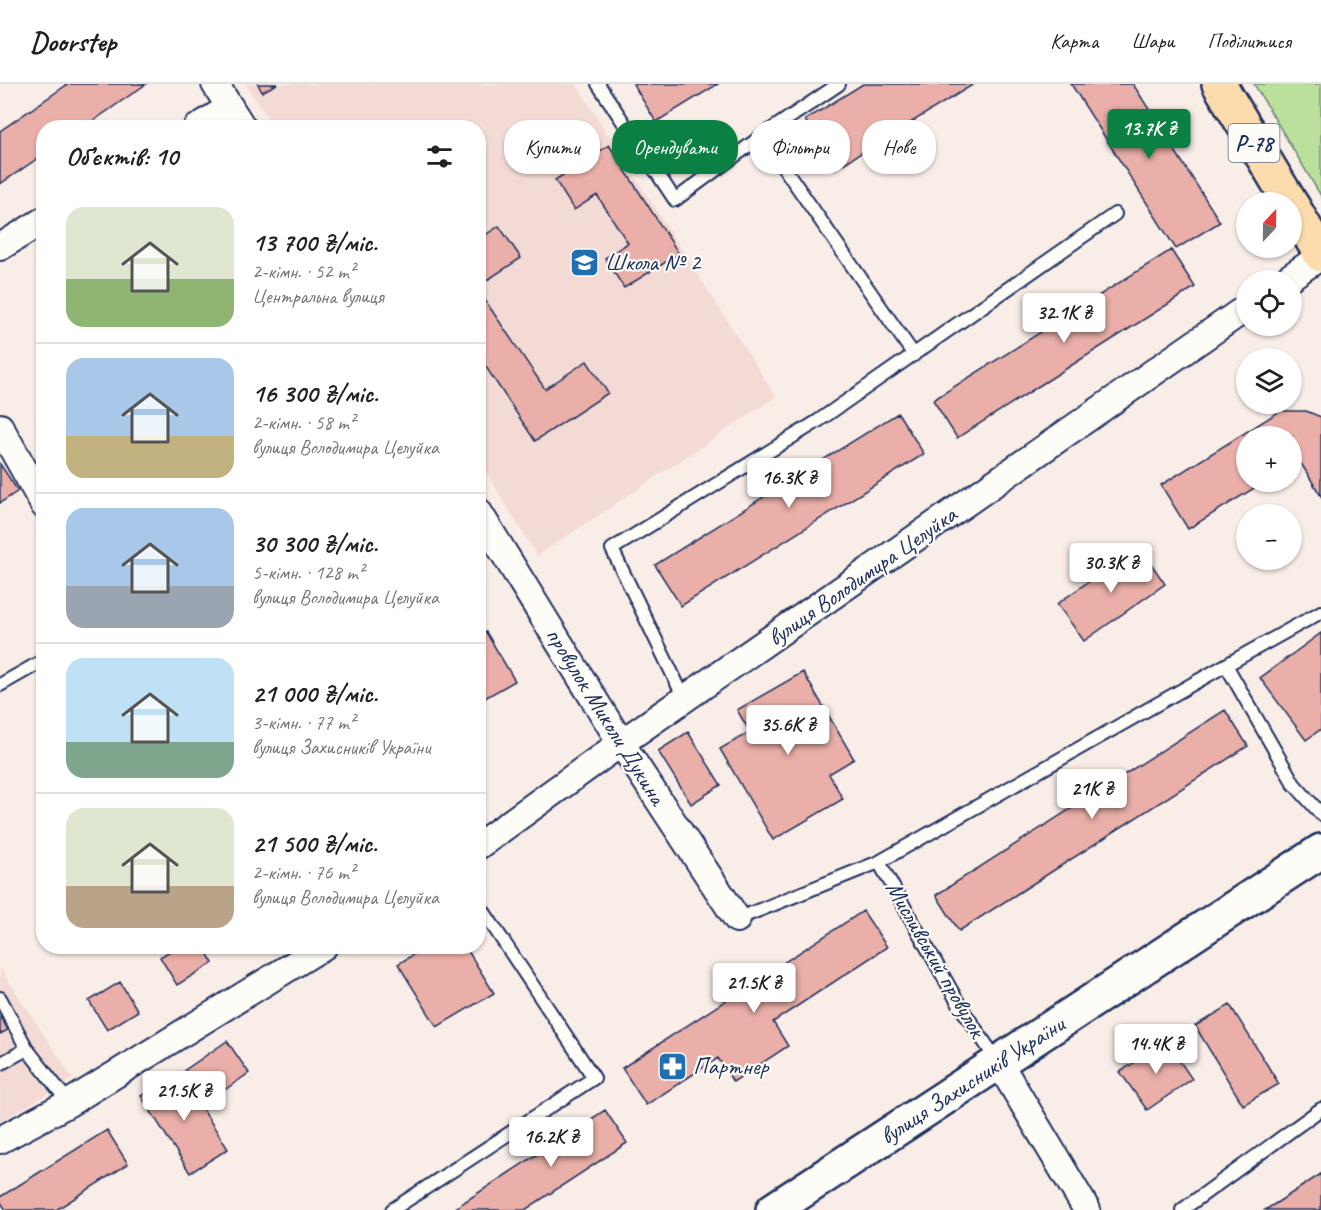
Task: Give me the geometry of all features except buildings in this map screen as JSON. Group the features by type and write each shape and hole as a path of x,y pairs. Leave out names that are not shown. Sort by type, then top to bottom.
{"main road":[{"name":"Р-78","path":"1219,84 1284,192"},
{"name":"Р-78","path":"1302,223 1321,255"}],"street":[{"path":"215,84 236,117"},
{"path":"0,247 36,225"},
{"path":"1300,270 1321,255"},
{"name":"вулиця Володимира Целуйка","path":"486,840 621,743 1236,315"},
{"path":"0,427 36,490"},
{"name":"провулок Миколи Дукина","path":"486,524 621,743 737,919"},
{"name":"вулиця Захисників України","path":"773,1210 1321,851"},
{"path":"0,1140 69,1103 311,954"},
{"name":"Мисливський провулок","path":"999,1063 1087,1210"}],"lane":[{"path":"598,84 675,200 750,145"},
{"path":"786,120 839,84"},
{"path":"788,174 914,355"},
{"path":"685,700 612,549 818,421 1115,214"},
{"path":"737,919 879,862 1321,612"},
{"path":"0,684 36,664"},
{"path":"1226,665 1294,783 1321,814"},
{"name":"Мисливський провулок","path":"879,862 960,1006 999,1063"},
{"path":"392,1210 594,1078 486,915"},
{"path":"0,998 27,1049 69,1103"},
{"path":"0,1064 27,1049"},
{"path":"1182,1210 1321,1109"}],"shaded area":[{"name":"Школа № 2","path":"245,84 576,84 599,120 504,120 504,174 600,174 600,122 612,140 612,174 634,174 776,397 537,556 486,472 486,120 269,120"},
{"path":"0,968 73,1079 0,1122"}],"green space":[{"path":"1254,84 1321,84 1321,196"}],"place":[{"name":"Школа № 2","path":"584,262"},
{"name":"Партнер","path":"672,1066"}]}
